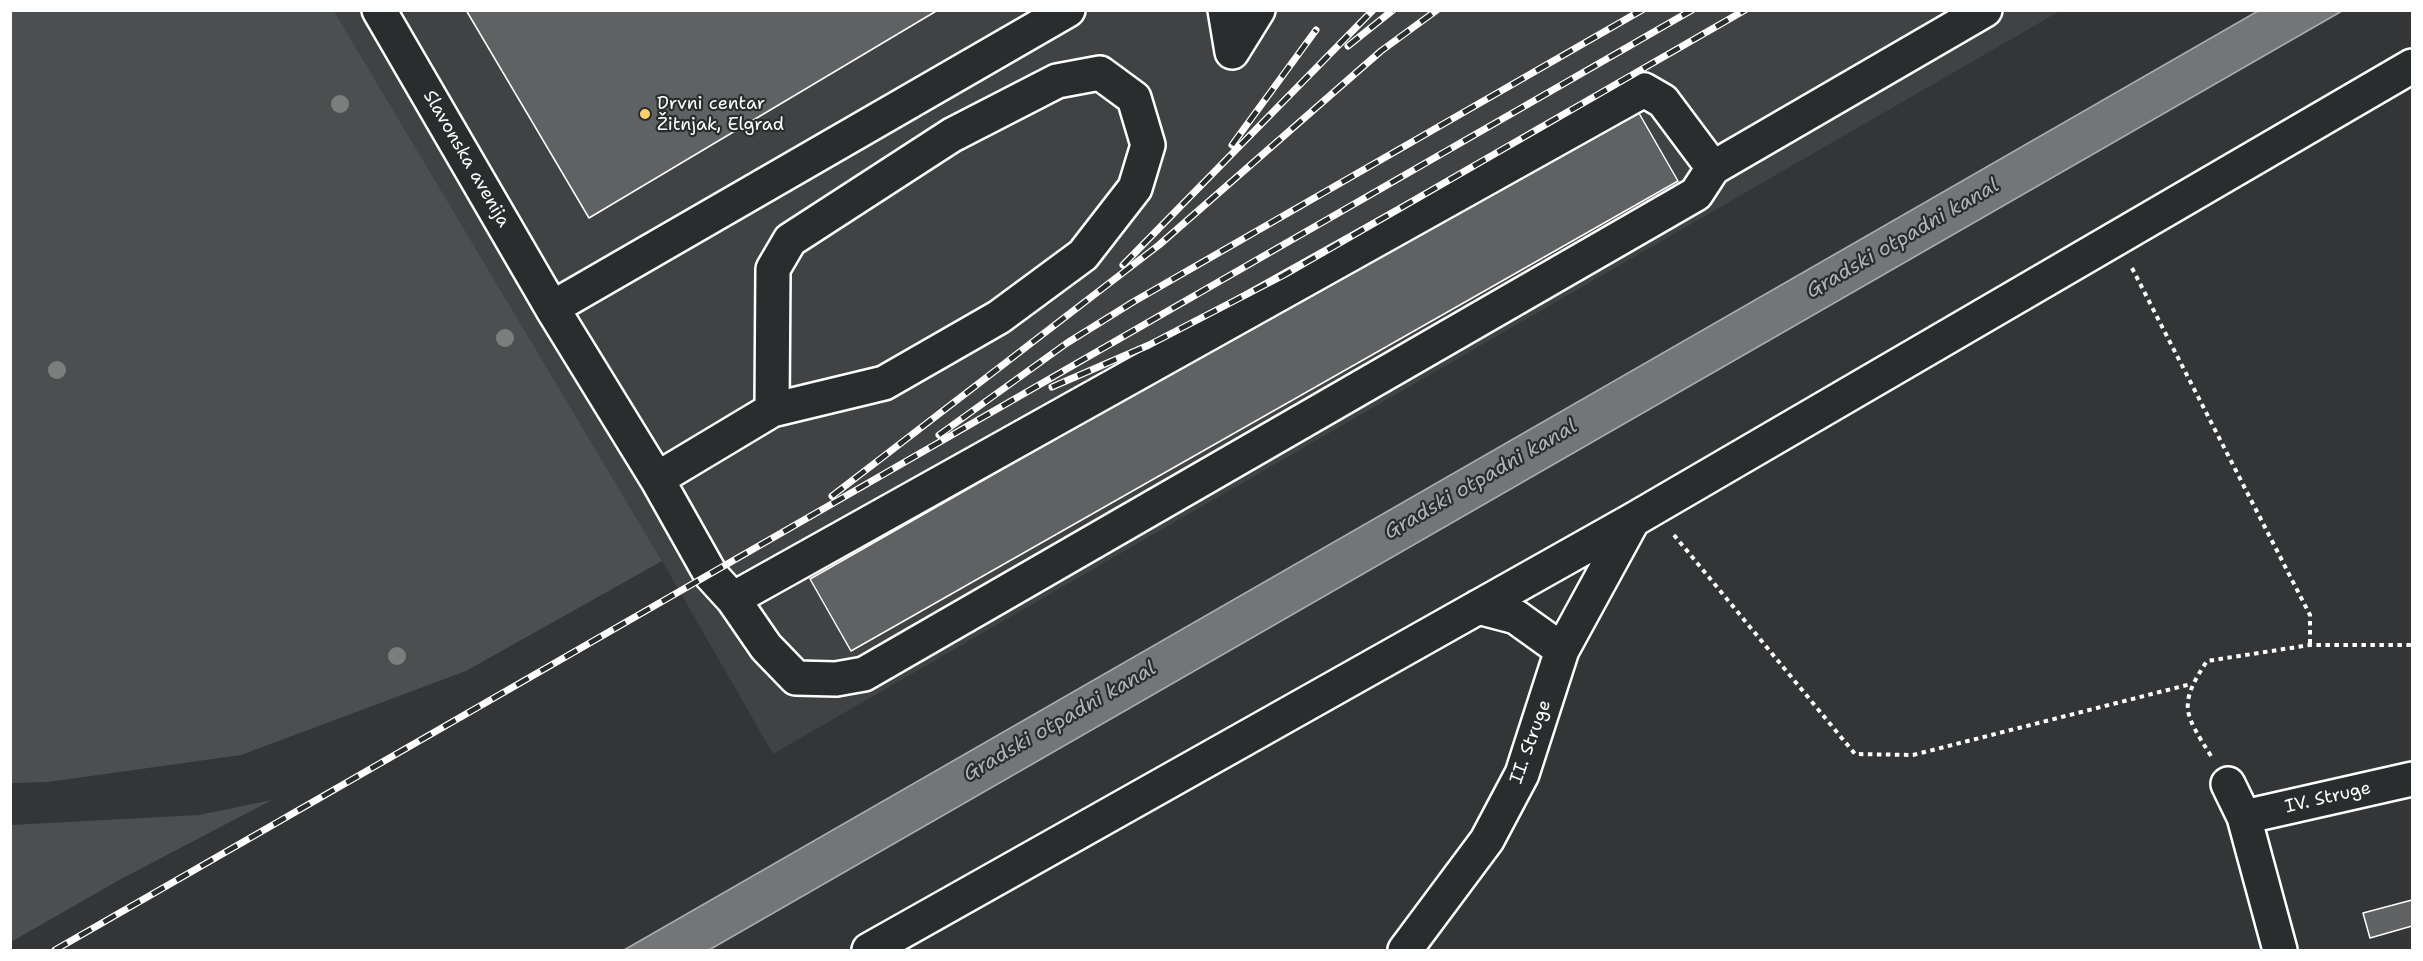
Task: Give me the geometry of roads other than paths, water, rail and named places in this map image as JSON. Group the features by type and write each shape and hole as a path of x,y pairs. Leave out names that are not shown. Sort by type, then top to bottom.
{"street":[{"name":"Slavonska avenija","path":"379,10 552,308 657,479 711,575 733,599 766,647 796,678 836,680 864,674 1696,194 1713,168"},
{"path":"552,308 1068,10"},
{"path":"1225,10 1232,52 1258,10"},
{"path":"733,599 1644,90 1663,101 1713,168 1985,10"},
{"path":"869,951 1643,514 2412,66"},
{"path":"657,479 772,410 884,383 999,317 1083,255 1135,188 1148,145 1134,98 1100,73 1057,81 952,135 790,240 773,269 772,410"},
{"name":"II. Struge","path":"1405,951 1487,840 1522,774 1562,650 1643,514"},
{"path":"1478,607 1516,617 1562,650"},
{"name":"IV. Struge","path":"2244,817 2412,779"},
{"path":"2228,784 2244,817 2280,951"}],"water":[{"name":"Gradski otpadni kanal","path":"2258,11 2342,11 709,950 624,950"}],"railway":[{"path":"1123,265 1373,10"},
{"path":"1348,46 1393,10"},
{"path":"832,496 1159,245 1381,51 1437,10"},
{"path":"939,435 1067,343 1133,302 1642,10"},
{"path":"55,950 1692,10"},
{"path":"1052,387 1149,345 1284,275 1745,10"},
{"path":"1232,145 1316,30"}],"place":[{"name":"Drvni centar Žitnjak, Elgrad","path":"645,114"}]}
